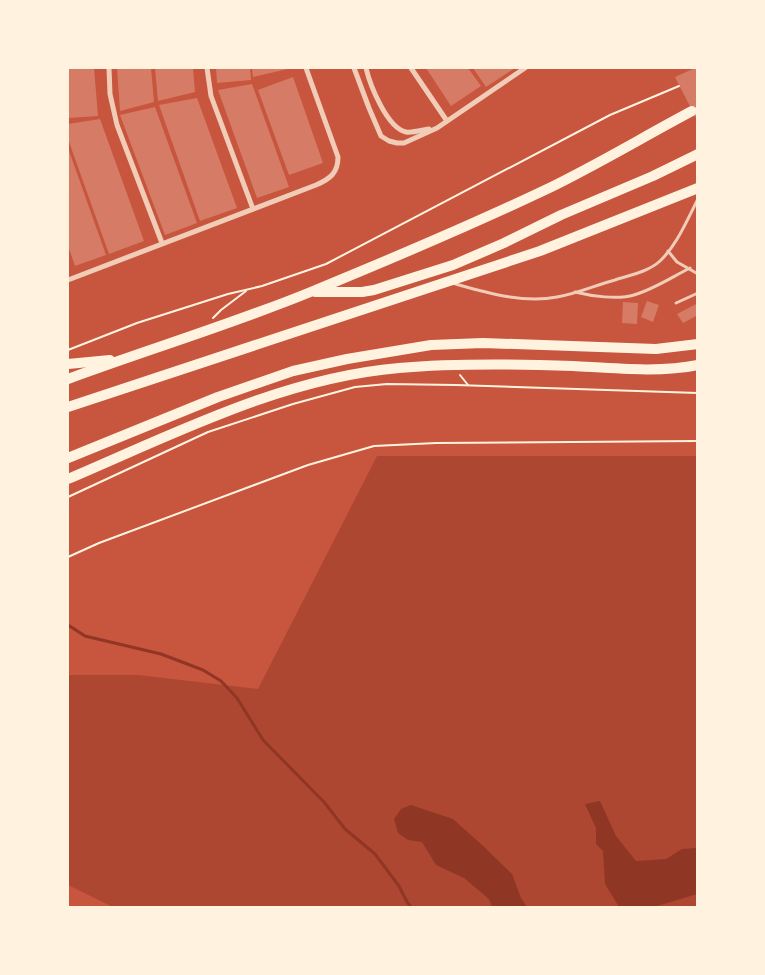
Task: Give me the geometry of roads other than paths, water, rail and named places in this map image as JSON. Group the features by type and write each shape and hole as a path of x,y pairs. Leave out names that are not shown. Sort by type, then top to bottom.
{"highway":[{"path":"68,379 196,336 312,292 546,189 692,111"},
{"path":"312,292 362,292 374,290 453,265 698,154"},
{"path":"68,407 540,251 698,188"},
{"path":"68,458 218,397 292,371 347,359 431,345 483,343 656,349 698,344"},
{"path":"68,364 123,359"},
{"path":"68,479 222,414 297,388 352,374 398,368 503,364 642,369 698,365"}],"street":[{"path":"108,68 110,94 116,126 162,243"},
{"path":"207,68 207,79 211,96 253,209"},
{"path":"68,271 69,279 323,182 337,170 338,153 306,68"},
{"path":"354,68 368,108 381,136 389,141 404,143 437,128 526,68"},
{"path":"366,68 369,81 396,128 407,132 437,128"},
{"path":"411,68 447,121"}],"lane":[{"path":"446,281 492,295 556,298 647,270 660,261 668,251 683,229 698,199"},
{"path":"668,251 678,262 698,274"},
{"path":"574,292 589,295 626,297 657,285 690,268"},
{"path":"676,303 698,293"}],"waterway":[{"path":"68,625 85,636 161,654 203,670 221,681 237,698 263,740 324,802 345,829 375,854 399,886 412,908"}]}
